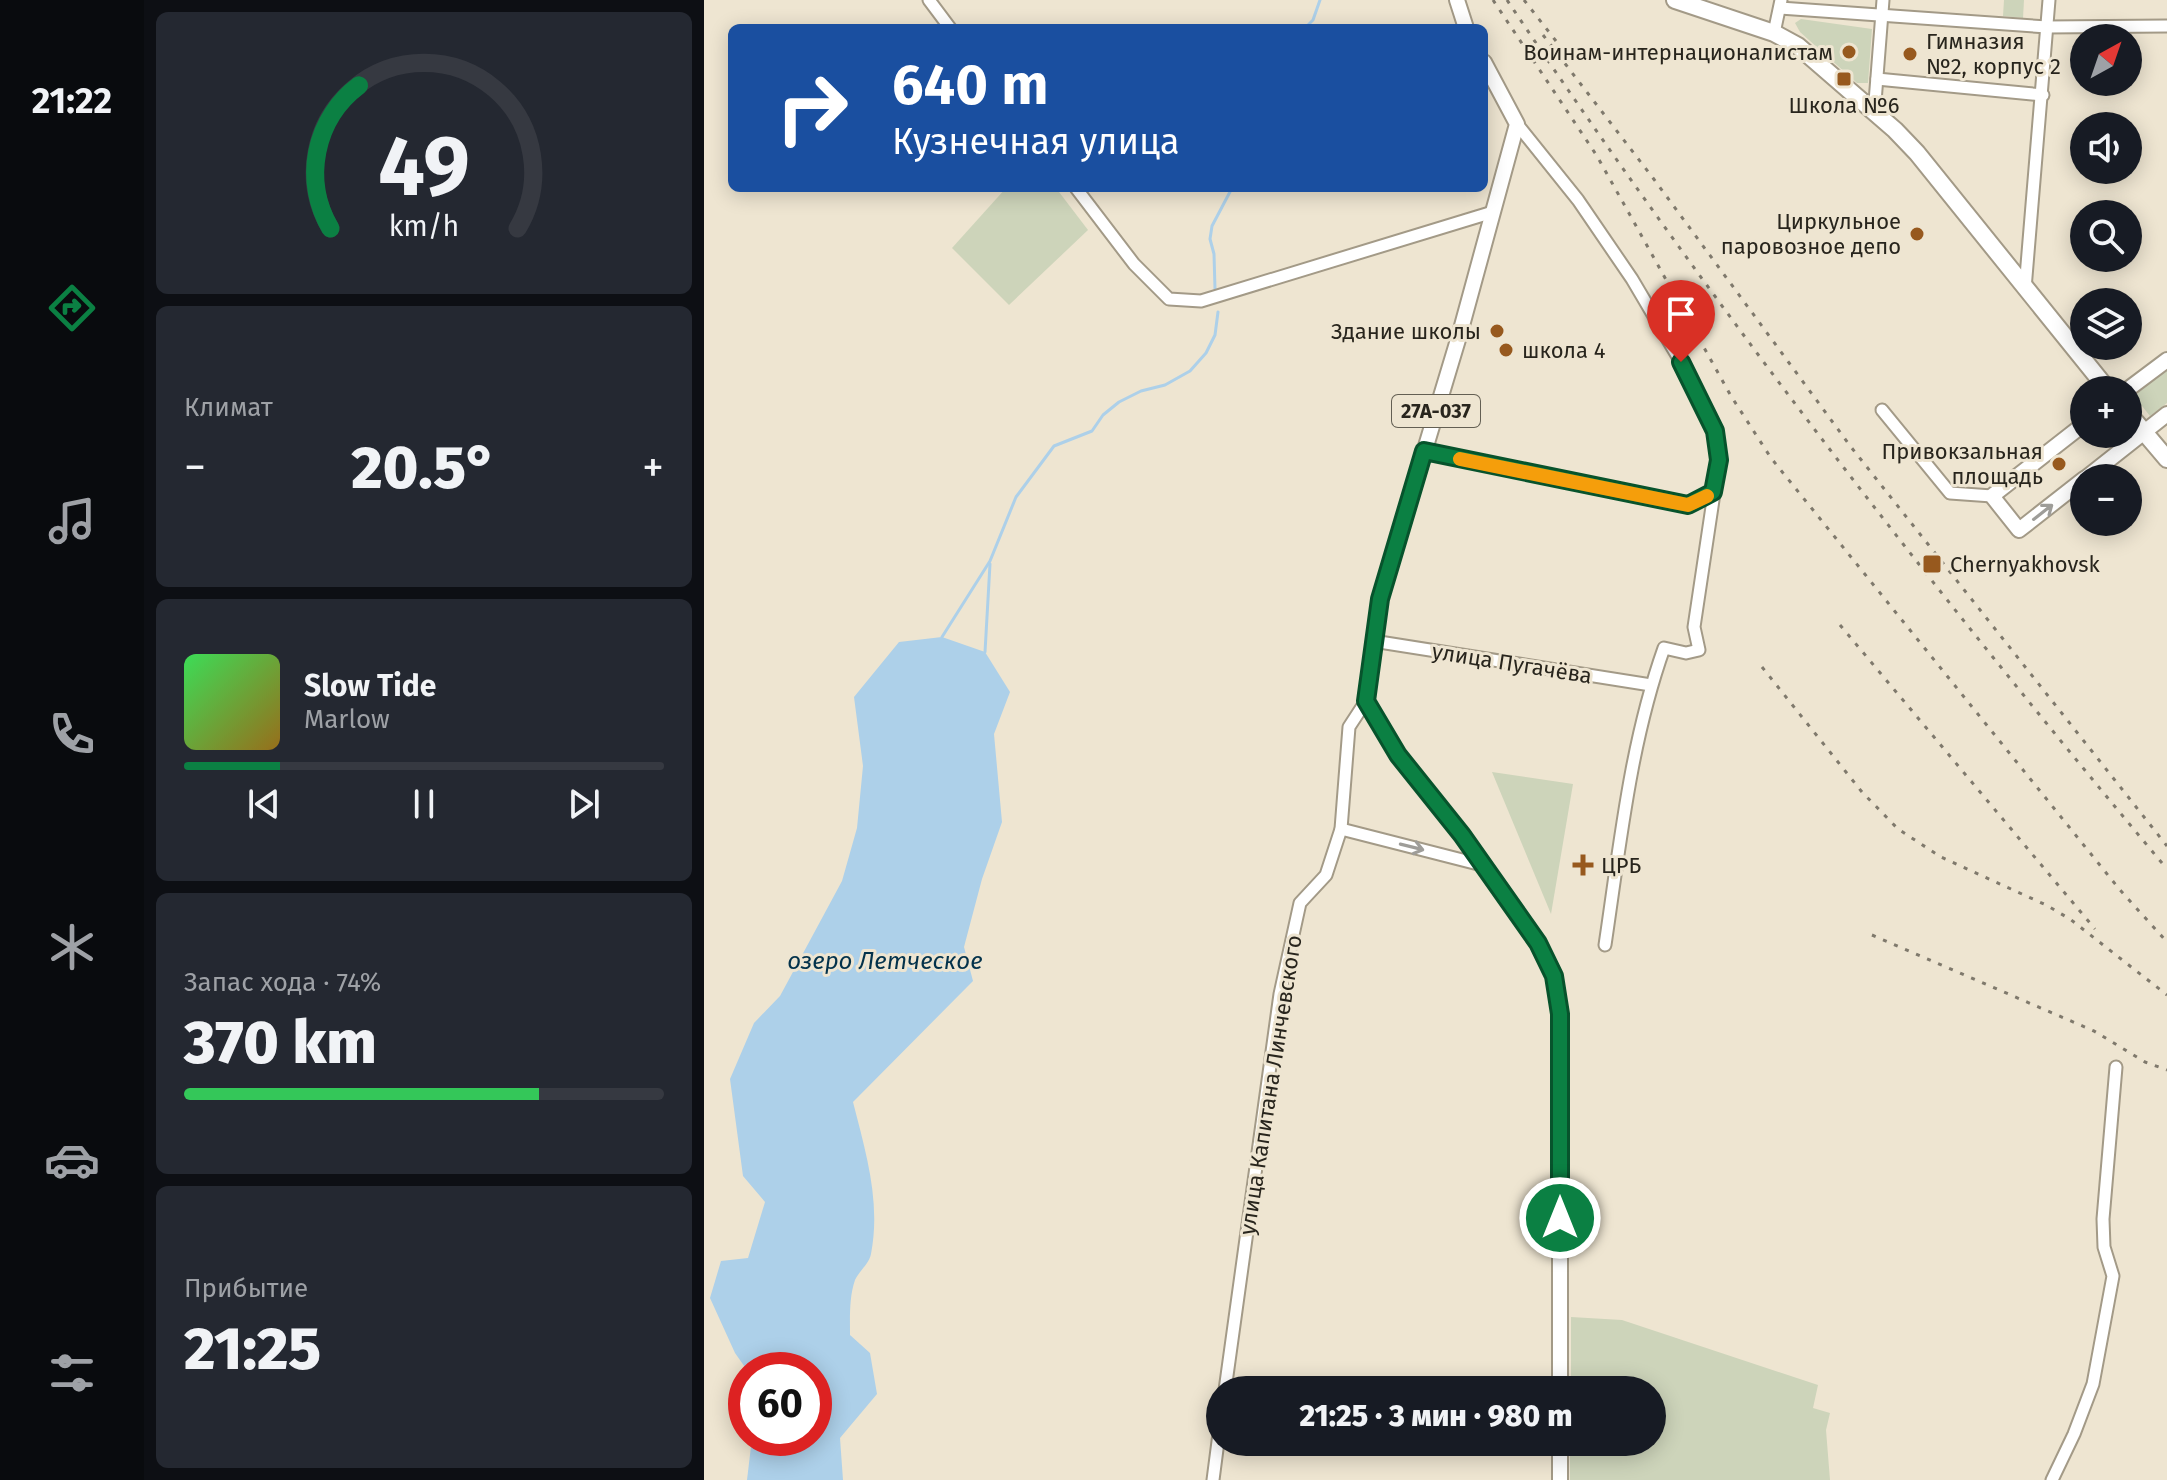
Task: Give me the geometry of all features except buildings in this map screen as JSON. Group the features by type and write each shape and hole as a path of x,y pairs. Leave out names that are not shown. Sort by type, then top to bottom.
{"highway":[{"path":"1675,0 1774,33 1798,46 1870,108 1917,153 2096,376"},
{"path":"2142,430 2167,459"}],"main road":[{"path":"1457,0 1465,24"},
{"path":"1488,70 1517,124"},
{"name":"27А-037","path":"1366,701 1380,599 1517,124"},
{"path":"2142,379 2167,360"},
{"path":"2104,464 2167,414"},
{"path":"2070,435 1992,496 2019,530 2070,491"},
{"path":"1366,701 1398,755 1538,943 1554,976 1560,1014 1560,1376"},
{"path":"1560,1456 1560,1480"}],"street":[{"path":"929,0 947,24"},
{"path":"1870,108 1875,102 1883,0"},
{"path":"2025,289 2043,95 2044,28 2049,0"},
{"path":"1774,33 1780,4 2044,28 2167,26"},
{"path":"1877,79 2043,95"},
{"path":"1517,124 1578,200 1632,279 1681,362 1715,431 1719,460 1694,627 1699,650 1686,653 1664,648 1651,685 1630,777 1605,945"},
{"path":"1079,192 1134,264 1169,299 1201,301 1493,212"},
{"path":"1882,410 1950,493 1992,496"},
{"path":"1424,451 1688,505 1713,492"},
{"name":"улица Пугачёва","path":"1373,641 1651,685"},
{"name":"улица Капитана Линчевского","path":"1227,1376 1280,994 1300,903 1326,875 1341,829 1349,727 1366,701"},
{"path":"1341,829 1482,865"},
{"path":"2052,1480 2093,1384 2113,1276 2104,1247 2103,1219 2116,1067"},
{"path":"1213,1480 1216,1456"}],"green space":[{"path":"2004,0 2024,0 2023,18 2003,16"},
{"path":"1801,19 1872,29 1868,83 1857,83 1800,32 1795,23"},
{"path":"1002,192 1059,192 1088,230 1009,305 952,248"},
{"path":"2167,369 2167,403 2150,416 2142,406 2142,389"},
{"path":"1492,772 1573,784 1551,914"},
{"path":"1571,1317 1622,1320 1818,1385 1813,1408 1830,1413 1826,1430 1830,1480 1570,1480 1570,1456 1666,1456 1666,1376 1571,1376"}],"water":[{"name":"озеро Летческое","path":"942,637 985,652 1010,692 994,734 1002,822 982,879 964,947 973,981 853,1102 871,1178 874,1235 871,1254 853,1287 850,1335 870,1353 877,1394 840,1438 843,1480 747,1480 750,1456 832,1456 832,1352 735,1352 710,1298 721,1261 748,1258 765,1202 743,1176 730,1079 754,1023 780,996 842,881 857,828 863,766 854,697 899,642"}],"waterway":[{"path":"1309,24 1320,0"},
{"path":"1215,289 1214,254 1210,239 1212,226 1230,192"},
{"path":"942,637 990,561 1016,497 1054,446 1092,431 1103,415 1119,402 1141,391 1165,385 1190,371 1206,353 1215,335 1218,312"},
{"path":"985,652 990,564"}],"railway":[{"path":"1493,0 1597,156 1731,396 1771,458 2120,890 2167,942"},
{"path":"1507,0 1662,224 1825,443 1994,658 2167,869"},
{"path":"1524,0 1556,41"},
{"path":"1543,35 1653,178 1851,447 2167,846"},
{"path":"1840,625 2095,929"},
{"path":"1762,667 1862,792 1898,829 1941,857 2070,919 2167,995"},
{"path":"1872,935 2094,1031 2145,1062 2167,1070"}],"slow traffic":[{"path":"1460,459 1688,505 1707,496"}],"place":[{"name":"Воинам-интернационалистам","path":"1849,52"},
{"name":"Гимназия №2, корпус 2","path":"1910,54"},
{"name":"Школа №6","path":"1844,79"},
{"name":"Циркульное паровозное депо","path":"1917,234"},
{"name":"Здание школы","path":"1497,331"},
{"name":"школа 4","path":"1506,350"},
{"name":"Привокзальная площадь","path":"2059,464"},
{"name":"Chernyakhovsk","path":"1932,564"},
{"name":"ЦРБ","path":"1583,865"}],"route":[{"path":"1560,1218 1560,1014 1554,976 1538,943 1462,835 1398,755 1366,701 1373,641 1380,599 1424,451 1688,505 1713,492 1719,460 1715,431 1681,362"}]}
